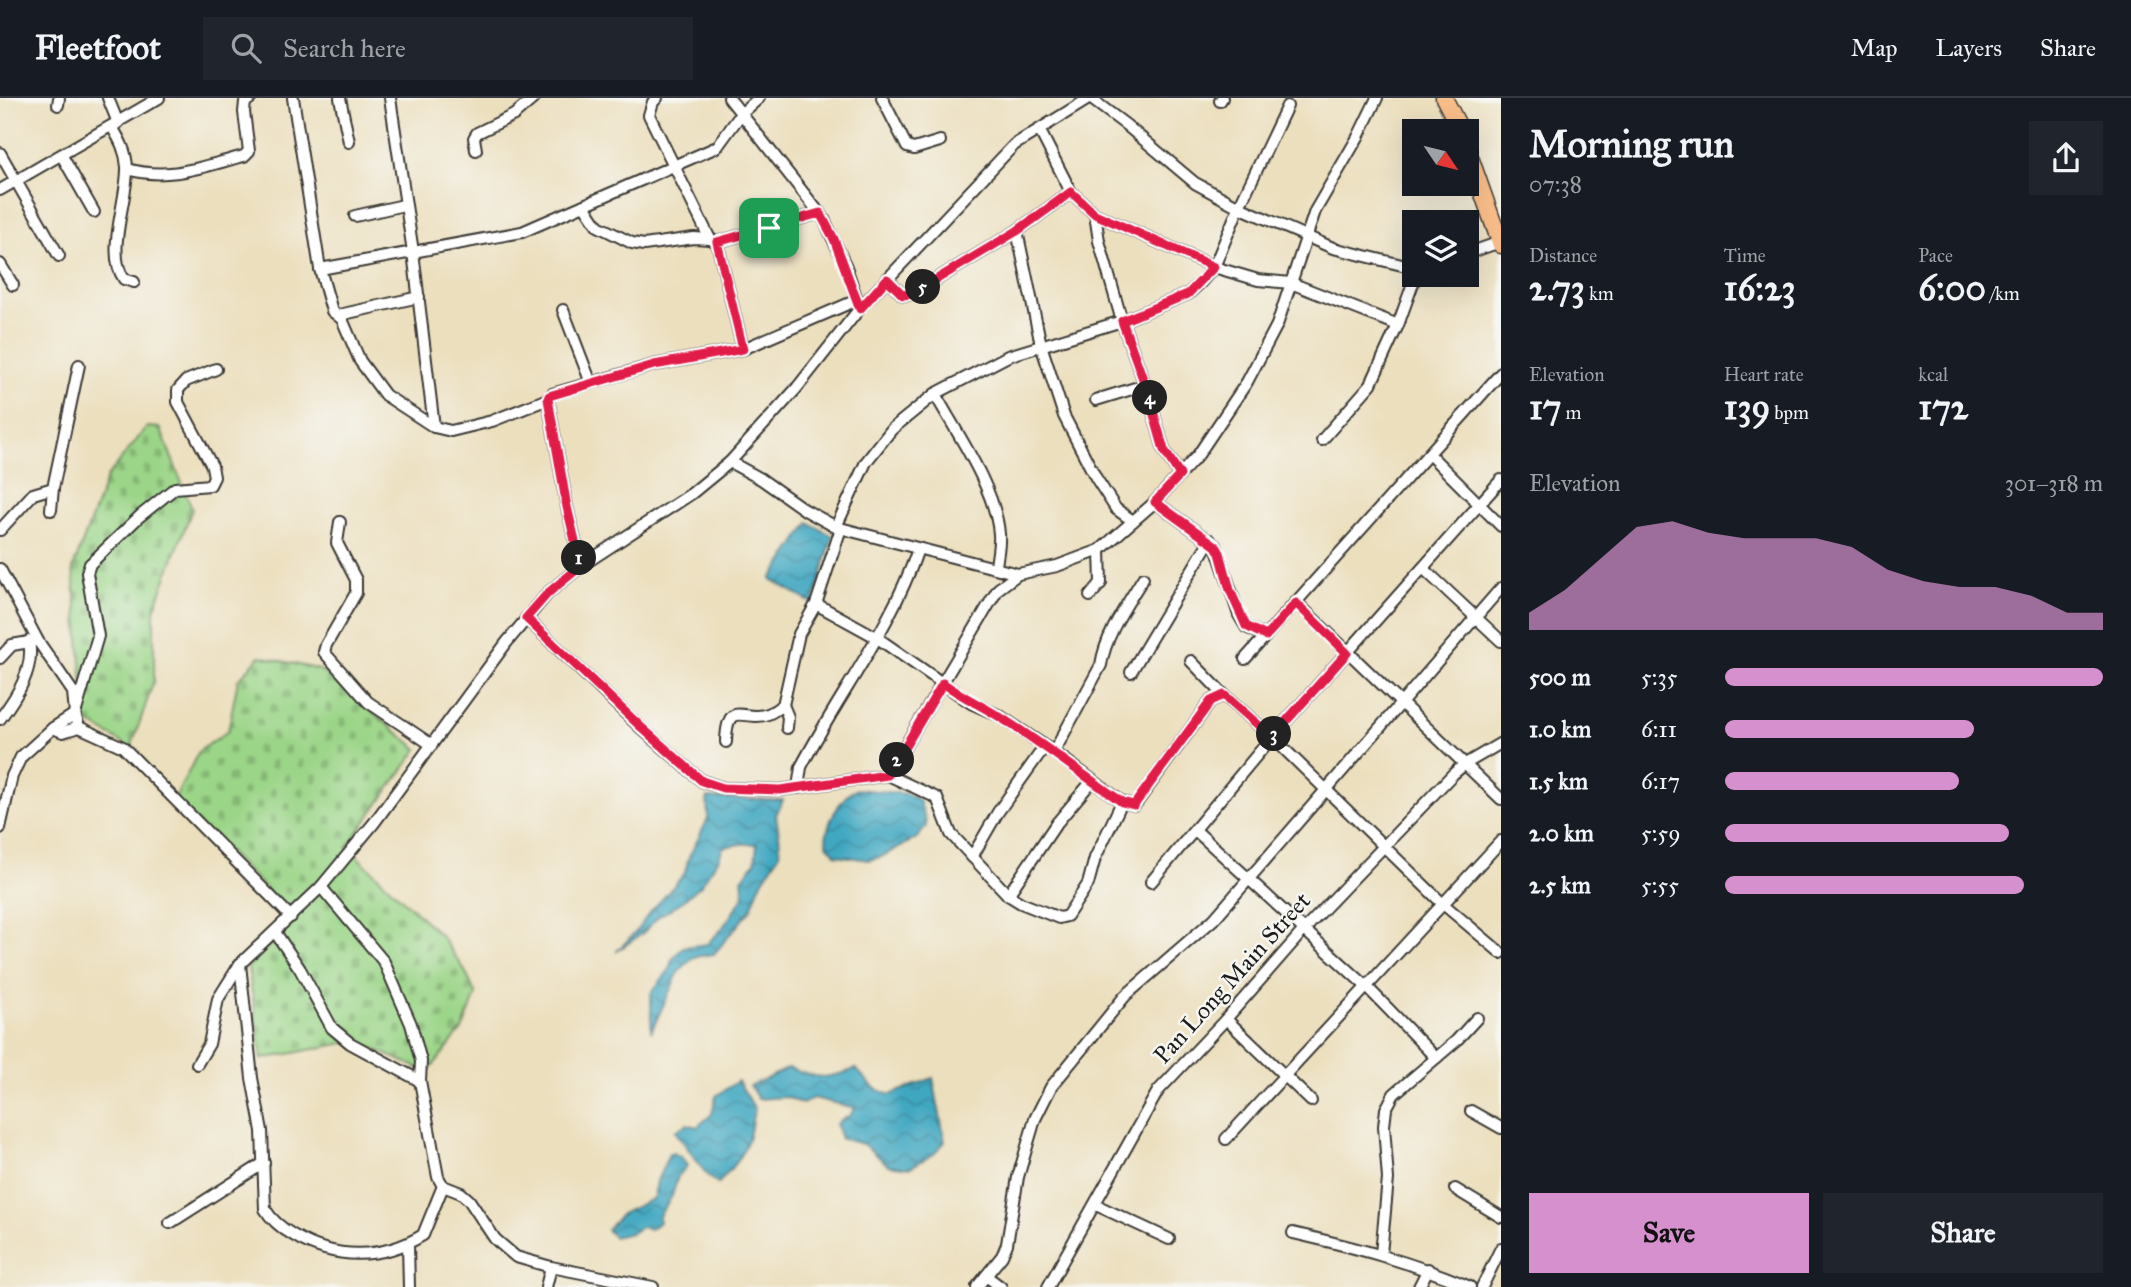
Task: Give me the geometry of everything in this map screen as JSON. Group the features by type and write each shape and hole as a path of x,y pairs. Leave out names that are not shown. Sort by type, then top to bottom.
{"highway":[{"path":"1444,98 1455,119"},
{"path":"1479,182 1501,243"}],"street":[{"path":"108,98 125,150 127,169 116,264 124,279 134,282"},
{"path":"0,190 159,98"},
{"path":"127,169 146,174 171,175 244,156 249,151 244,112 246,102 251,98"},
{"path":"293,98 320,270 332,311 339,315 360,361 385,395 434,427 451,431 492,421 548,399 552,394 654,365 743,349 859,304"},
{"path":"340,98 349,142"},
{"path":"390,98 413,252 434,427"},
{"path":"476,150 474,138 477,133 514,115 534,98"},
{"path":"657,98 649,116 714,241 743,349"},
{"path":"729,98 820,213 834,239 859,304"},
{"path":"320,270 522,232 717,147 741,114 759,98"},
{"path":"882,98 906,147 914,149 940,141"},
{"path":"197,1065 209,1044 218,999 240,964 321,887 374,823 526,618 548,593 581,566 691,494 730,463 796,389 859,304 887,279 1014,145 1090,98 1195,183 1239,207 1333,248 1402,265"},
{"path":"888,775 998,589 1018,574 1057,566 1100,550 1155,502 1198,455 1247,382 1277,325 1315,211 1358,137 1377,98"},
{"path":"787,728 788,717 783,705 799,634 816,604 839,527 866,461 892,429 935,394 1008,356 1122,321 1188,294 1214,267 1287,106"},
{"path":"1040,131 1071,192 1095,214 1214,267 1258,280 1291,283 1398,325"},
{"path":"0,153 59,256"},
{"path":"62,156 94,212"},
{"path":"887,279 903,295 908,296 1017,231 1071,192"},
{"path":"355,216 404,205"},
{"path":"584,205 598,226 632,243 644,245 694,238 714,241 820,213"},
{"path":"1095,214 1099,241 1122,321 1164,450 1180,475"},
{"path":"1017,231 1041,345 1064,416 1116,509 1133,521"},
{"path":"1479,250 1501,243"},
{"path":"0,264 13,285"},
{"path":"1322,440 1371,384 1412,287"},
{"path":"339,315 419,298"},
{"path":"563,310 591,383"},
{"path":"51,510 53,488 79,365"},
{"path":"0,828 12,776 21,757 53,728 75,714 98,636 87,573 90,564 140,516 175,488 210,485 214,477 212,466 178,402 178,390 186,381 216,369"},
{"path":"1245,659 1501,373"},
{"path":"1096,401 1145,385"},
{"path":"935,394 979,472 997,518 999,536 996,567"},
{"path":"548,399 567,507 581,566"},
{"path":"1429,454 1501,526"},
{"path":"730,463 761,479 805,510 839,527 1018,574"},
{"path":"1151,882 1272,737 1501,480"},
{"path":"0,530 33,494 53,488"},
{"path":"1155,502 1210,540 1220,553 1230,590 1246,626 1266,636"},
{"path":"340,522 337,543 356,580 356,593 324,652 368,702 432,745"},
{"path":"1131,672 1210,540"},
{"path":"798,788 807,756 876,637 911,569 918,549"},
{"path":"1090,596 1101,583 1100,550"},
{"path":"1423,568 1501,641"},
{"path":"0,569 33,641 73,692 79,727"},
{"path":"972,857 998,813 1050,749 1101,665 1103,649 1109,636 1143,578"},
{"path":"976,1287 1002,1256 1007,1244 1018,1177 1035,1119 1051,1087 1125,996 1214,919 1501,588"},
{"path":"1296,603 1501,799"},
{"path":"816,604 876,637 943,683 1050,749 1122,802 1134,805 1211,701 1224,695"},
{"path":"526,618 702,781 723,788 780,790 888,775 937,798 951,834 1008,895 1059,918 1066,916 1088,884 1095,858 1122,802"},
{"path":"0,657 12,645 33,641"},
{"path":"0,719 21,690 33,641"},
{"path":"1191,661 1442,903 1501,953"},
{"path":"726,742 726,726 732,717 743,713 756,716 768,714 783,705"},
{"path":"53,728 63,732 79,727 123,747 291,916"},
{"name":"Pan Long Main Street","path":"1048,1287 1158,1091 1382,846 1465,764 1501,743"},
{"path":"0,780 12,776"},
{"path":"1008,895 1056,824 1092,781"},
{"path":"1195,830 1367,987 1436,1058"},
{"path":"1226,1139 1501,841"},
{"path":"321,887 384,962 411,1024 421,1061 420,1080 438,1177 443,1186 461,1193 469,1200 495,1238 509,1253 551,1267 653,1287"},
{"path":"275,932 300,969 332,1028 350,1043 420,1080"},
{"path":"240,964 252,1078 262,1131 265,1209 279,1226 309,1245 339,1254 394,1249 423,1235 443,1186"},
{"path":"1381,1254 1388,1179 1384,1126 1386,1109 1394,1094 1456,1041 1477,1018"},
{"path":"1226,1019 1311,1101"},
{"path":"1471,1111 1501,1128"},
{"path":"170,1223 264,1163"},
{"path":"1455,1189 1501,1217"},
{"path":"1096,1205 1169,1239"},
{"path":"1293,1233 1381,1254 1427,1269 1469,1287"},
{"path":"408,1244 409,1287"},
{"path":"1482,1287 1501,1248"},
{"path":"546,1287 551,1267"},
{"path":"1419,1287 1427,1269"},
{"path":"986,1276 1001,1287"}],"green space":[{"path":"147,427 160,428 192,509 154,610 154,680 131,748 86,721 73,568 107,477"},
{"path":"260,656 320,670 418,749 347,847 441,936 465,971 476,995 463,1028 428,1072 355,1041 262,1059 248,967 296,918 174,800 199,751 228,731 238,680"}],"water":[{"path":"809,523 833,536 813,604 771,579"},
{"path":"857,789 907,794 919,800 926,827 917,838 881,857 868,860 836,855 826,843 828,828 839,805"},
{"path":"707,798 783,800 776,815 779,855 760,885 751,909 714,954 694,957 679,971 651,1032 651,993 683,947 707,944 721,930 744,896 742,879 755,862 757,844 723,847 719,858 700,886 616,952 685,873 688,859 708,819"},
{"path":"789,1068 823,1077 856,1069 874,1088 890,1095 933,1078 945,1142 934,1154 909,1168 888,1165 863,1144 841,1139 836,1124 850,1115 855,1108 813,1098 803,1104 787,1097 758,1099 750,1086"},
{"path":"738,1081 755,1109 743,1150 718,1184 707,1175 675,1131 687,1124 697,1127 712,1114 716,1096"},
{"path":"674,1153 682,1158 687,1166 678,1176 672,1196 659,1216 659,1222 651,1229 641,1227 631,1233 614,1237 607,1230 621,1214 654,1198 656,1183 669,1154"}],"route":[{"path":"1071,192 1095,214 1214,267 1188,294 1122,321 1147,390 1164,450 1180,475 1155,502 1216,546 1230,590 1246,626 1266,636 1296,603 1347,653 1272,737 1224,695 1211,701 1134,805 1122,802 1000,716 971,703 943,683 888,775 780,790 723,788 702,781 526,618 548,593 581,566 567,507 548,399 552,394 654,365 743,349 717,242 769,228 820,213 846,267 860,309 887,279 903,295 908,296 1017,231 1071,192"}]}
